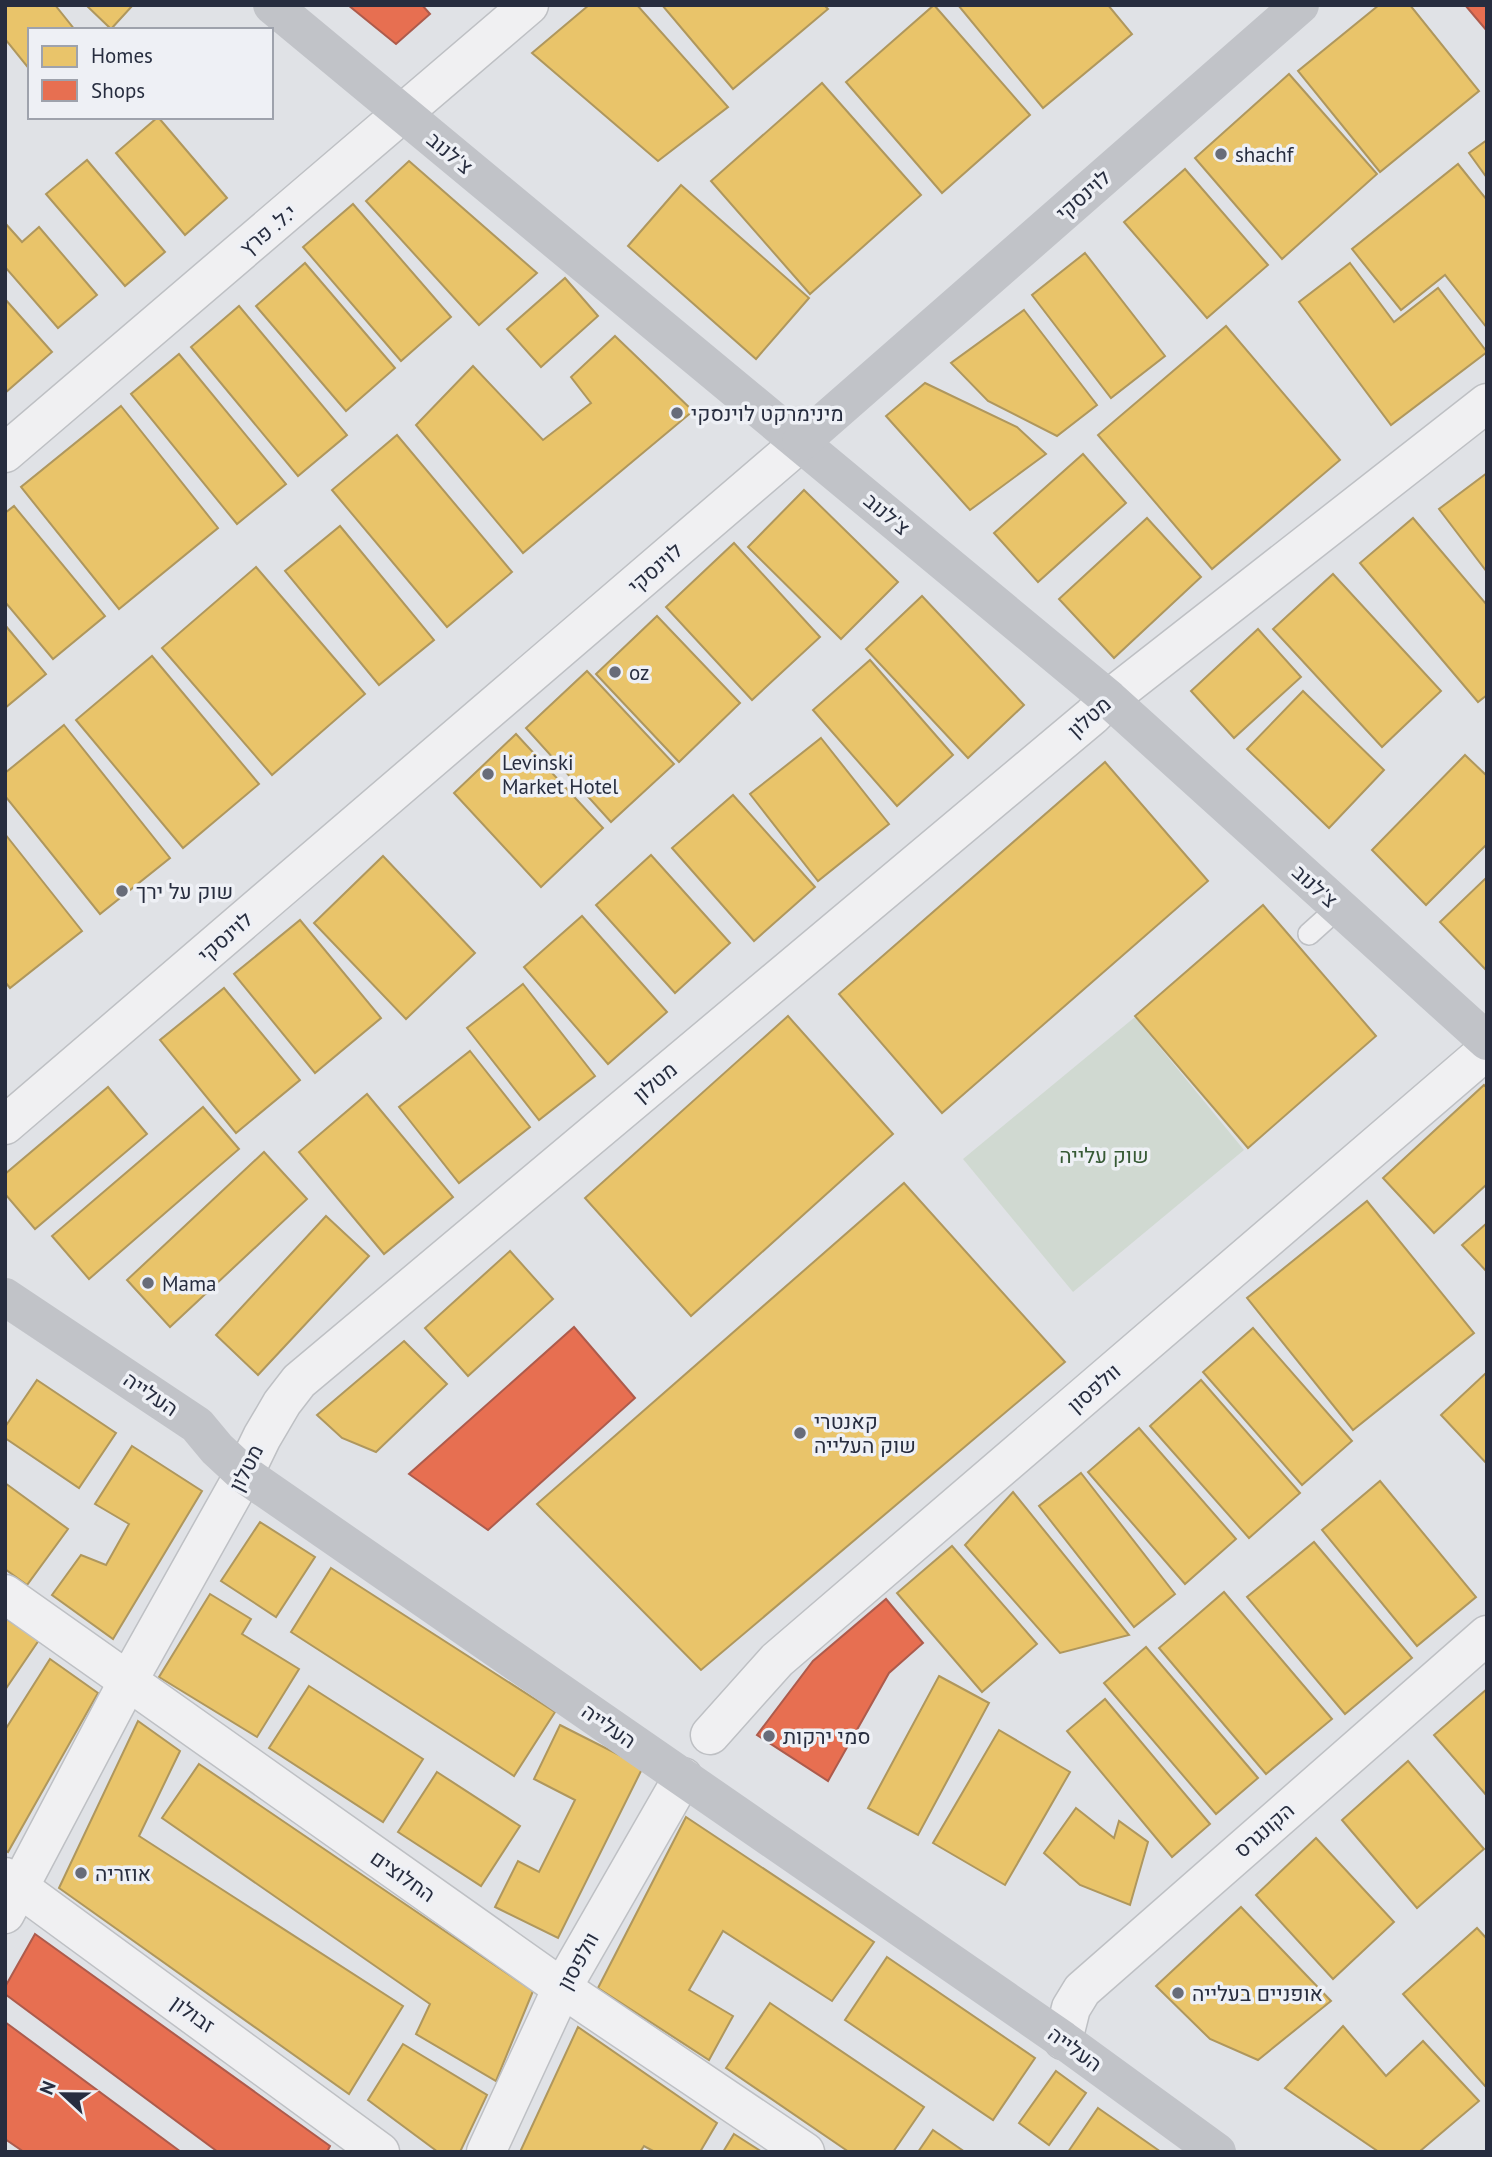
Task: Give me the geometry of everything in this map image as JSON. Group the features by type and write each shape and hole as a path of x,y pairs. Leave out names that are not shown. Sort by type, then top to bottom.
{"street":[{"name":"צ'לנוב","path":"272,5 1109,699 1487,1041"},
{"name":"י.ל. פרץ","path":"5,453 529,5"},
{"name":"לוינסקי","path":"5,1125 801,442 1300,5"},
{"name":"מטלון","path":"10,1892 282,1402 299,1381 1082,725 1109,699 1487,404"},
{"name":"וולפסון","path":"710,1735 777,1660 1487,1051"},
{"name":"העלייה","path":"5,1297 197,1425 217,1449 244,1474 1063,2040 1217,2152"},
{"name":"החלוצים","path":"5,1594 562,1988 805,2152"},
{"name":"הקונגרס","path":"1063,2040 1071,2008 1082,1990 1487,1635"},
{"name":"וולפסון","path":"486,2152 562,1988 683,1777"},
{"name":"זבולון","path":"10,1892 380,2152"}],"lane":[{"path":"1309,934 1339,907"}],"green space":[{"name":"שוק עלייה","path":"1135,1017 1244,1150 1073,1292 963,1159"}],"building: Homes":[{"path":"5,5 55,5 73,28 28,28 28,68 5,39"},
{"path":"86,5 133,5 110,28"},
{"path":"589,5 637,5 728,107 658,161 532,53"},
{"path":"662,5 824,5 828,9 733,89"},
{"path":"934,5 1030,115 942,193 846,82"},
{"path":"958,5 1108,5 1132,34 1043,108"},
{"path":"1379,5 1410,5 1479,91 1380,172 1298,71"},
{"path":"1289,74 1377,174 1282,259 1195,158"},
{"path":"822,83 921,195 810,294 711,181"},
{"path":"156,119 160,119 227,198 185,235 116,153"},
{"path":"1487,140 1487,178 1469,153"},
{"path":"87,160 165,252 125,286 46,194"},
{"path":"409,161 537,273 479,325 366,201"},
{"path":"1458,164 1487,200 1487,328 1445,275 1401,310 1352,249"},
{"path":"1185,169 1268,265 1207,318 1124,222"},
{"path":"681,185 809,298 756,359 628,246"},
{"path":"353,204 451,317 401,361 303,247"},
{"path":"5,223 22,242 39,227 97,295 58,328 5,267"},
{"path":"1085,253 1165,356 1111,398 1032,295"},
{"path":"305,263 395,368 346,411 256,306"},
{"path":"1350,263 1394,322 1438,288 1487,352 1391,425 1299,302"},
{"path":"565,278 598,316 541,367 507,329"},
{"path":"5,299 52,352 5,393"},
{"path":"239,306 347,435 298,476 191,347"},
{"path":"1024,310 1097,405 1057,436 988,401 951,363"},
{"path":"1226,326 1340,460 1212,569 1098,435"},
{"path":"615,336 693,411 523,553 416,425 473,366 543,440 591,403 571,377"},
{"path":"179,354 286,484 237,524 131,394"},
{"path":"925,383 1017,427 1046,454 970,510 886,416"},
{"path":"121,406 218,528 119,609 21,487"},
{"path":"397,435 512,572 447,627 332,490"},
{"path":"1083,454 1126,503 1038,582 994,533"},
{"path":"1487,473 1487,572 1439,509"},
{"path":"804,490 898,582 841,639 748,547"},
{"path":"14,506 105,616 53,659 5,602 5,513"},
{"path":"1147,518 1201,577 1114,658 1059,599"},
{"path":"1413,518 1487,605 1487,695 1478,702 1360,563"},
{"path":"340,526 434,640 379,685 285,571"},
{"path":"734,543 820,637 752,700 666,607"},
{"path":"256,567 365,694 272,775 162,648"},
{"path":"1333,574 1441,691 1382,747 1273,629"},
{"path":"922,596 1024,705 968,758 866,649"},
{"path":"657,616 740,703 679,762 596,674"},
{"path":"5,625 46,674 5,708"},
{"path":"1258,629 1301,677 1234,738 1191,691"},
{"path":"152,656 259,784 183,848 76,720"},
{"path":"870,660 953,755 897,806 813,710"},
{"path":"587,671 674,764 611,822 526,728"},
{"path":"1303,691 1384,770 1329,828 1247,749"},
{"path":"64,725 170,858 100,914 5,796 5,773"},
{"path":"516,734 603,828 541,887 454,793"},
{"path":"821,738 889,824 818,881 750,794"},
{"path":"1465,755 1487,776 1487,844 1426,905 1372,850"},
{"path":"1105,762 1208,881 942,1113 839,994"},
{"path":"733,795 815,887 754,941 672,848"},
{"path":"5,834 82,931 10,988 5,982"},
{"path":"651,855 730,943 675,993 596,905"},
{"path":"383,856 475,953 406,1019 314,923"},
{"path":"1487,877 1487,971 1440,922"},
{"path":"1263,905 1376,1036 1248,1148 1135,1016"},
{"path":"582,916 667,1012 608,1064 524,967"},
{"path":"300,920 381,1018 315,1073 234,974"},
{"path":"523,984 595,1076 539,1120 467,1028"},
{"path":"224,988 300,1080 236,1133 160,1040"},
{"path":"788,1016 893,1134 691,1316 585,1198"},
{"path":"470,1051 530,1127 459,1183 399,1107"},
{"path":"1484,1085 1487,1088 1487,1184 1434,1233 1383,1178"},
{"path":"108,1087 147,1134 35,1229 5,1194 5,1174"},
{"path":"367,1094 453,1197 384,1254 299,1152"},
{"path":"203,1107 239,1149 89,1279 52,1236"},
{"path":"264,1152 307,1199 170,1327 127,1280"},
{"name":"קאנטרי שוק העלייה","path":"904,1183 1065,1362 701,1670 537,1504"},
{"path":"1367,1201 1474,1333 1353,1430 1247,1298"},
{"path":"326,1216 369,1256 258,1375 216,1335"},
{"path":"1487,1223 1487,1272 1462,1245"},
{"path":"510,1251 553,1299 468,1376 425,1328"},
{"path":"1253,1328 1352,1441 1302,1485 1203,1372"},
{"path":"404,1341 447,1384 376,1452 342,1438 317,1415"},
{"path":"1487,1372 1487,1464 1441,1415"},
{"path":"37,1380 116,1433 79,1488 5,1438 5,1427"},
{"path":"1201,1380 1300,1493 1249,1538 1150,1426"},
{"path":"1139,1428 1236,1539 1185,1584 1088,1472"},
{"path":"132,1446 202,1491 113,1639 52,1595 81,1555 106,1565 129,1524 95,1504"},
{"path":"1081,1473 1175,1594 1134,1627 1039,1506"},
{"path":"1380,1481 1476,1597 1417,1646 1322,1530"},
{"path":"5,1483 68,1529 27,1585 5,1569"},
{"path":"1013,1492 1129,1635 1060,1653 965,1545"},
{"path":"260,1522 315,1557 276,1617 221,1581"},
{"path":"1314,1542 1412,1658 1345,1714 1247,1597"},
{"path":"952,1546 1037,1644 982,1692 897,1593"},
{"path":"331,1568 555,1712 514,1776 291,1632"},
{"path":"1224,1592 1332,1719 1266,1774 1159,1648"},
{"path":"210,1594 251,1619 242,1634 299,1669 257,1737 159,1677"},
{"path":"5,1618 39,1640 5,1690"},
{"path":"1146,1647 1258,1778 1216,1814 1104,1683"},
{"path":"50,1659 98,1693 8,1852 5,1850 5,1730"},
{"path":"939,1676 989,1703 918,1835 868,1808"},
{"path":"309,1686 423,1759 383,1822 269,1748"},
{"path":"1487,1689 1487,1796 1434,1735"},
{"path":"1105,1699 1210,1824 1172,1857 1067,1731"},
{"path":"138,1721 180,1751 139,1836 403,2006 349,2094 59,1888"},
{"path":"560,1725 643,1767 558,1938 495,1907 518,1861 539,1872 575,1800 534,1779"},
{"path":"999,1730 1070,1772 1005,1885 933,1843"},
{"path":"1408,1761 1484,1849 1417,1908 1342,1820"},
{"path":"199,1764 533,1991 496,2081 416,2034 430,2004 162,1818"},
{"path":"437,1772 520,1826 481,1886 398,1832"},
{"path":"1076,1808 1114,1838 1119,1821 1148,1842 1130,1905 1080,1885 1044,1853"},
{"path":"686,1817 874,1942 832,2001 723,1931 689,1990 733,2016 709,2060 598,1988"},
{"path":"1316,1838 1394,1922 1333,1979 1256,1895"},
{"path":"1241,1907 1331,2001 1258,2060 1210,2039 1156,1986"},
{"path":"1477,1928 1487,1939 1485,2086 1403,1994"},
{"path":"887,1957 1035,2058 993,2120 845,2020"},
{"path":"770,2003 924,2107 893,2152 849,2152 726,2068"},
{"path":"1343,2026 1386,2076 1423,2041 1479,2101 1419,2152 1379,2152 1285,2088"},
{"path":"578,2027 717,2123 700,2152 655,2152 644,2146 640,2152 520,2152"},
{"path":"403,2044 487,2095 460,2152 438,2152 368,2100"},
{"path":"1056,2071 1086,2093 1049,2145 1019,2123"},
{"path":"1098,2108 1161,2152 1068,2152"},
{"path":"933,2130 965,2152 918,2152"},
{"path":"734,2134 762,2152 723,2152"}],"building: Shops":[{"path":"348,5 422,5 430,14 396,44"},
{"path":"1465,5 1487,5 1487,31"},
{"path":"574,1327 635,1398 488,1530 409,1474"},
{"path":"886,1599 923,1643 889,1673 828,1781 757,1735 813,1661"},
{"path":"35,1934 330,2146 327,2152 218,2152 5,1994 5,1987"},
{"path":"5,2022 181,2152 24,2152 5,2139"}],"place":[{"name":"shachf","path":"1221,154"},
{"name":"מינימרקט לוינסקי","path":"677,413"},
{"name":"oz","path":"615,672"},
{"name":"Levinski Market Hotel","path":"488,774"},
{"name":"שוק על ירך","path":"122,891"},
{"name":"Mama","path":"148,1283"},
{"name":"קאנטרי שוק העלייה","path":"800,1433"},
{"name":"סמי ירקות","path":"769,1736"},
{"name":"אוזריה","path":"81,1873"},
{"name":"אופניים בעלייה","path":"1178,1993"}]}
